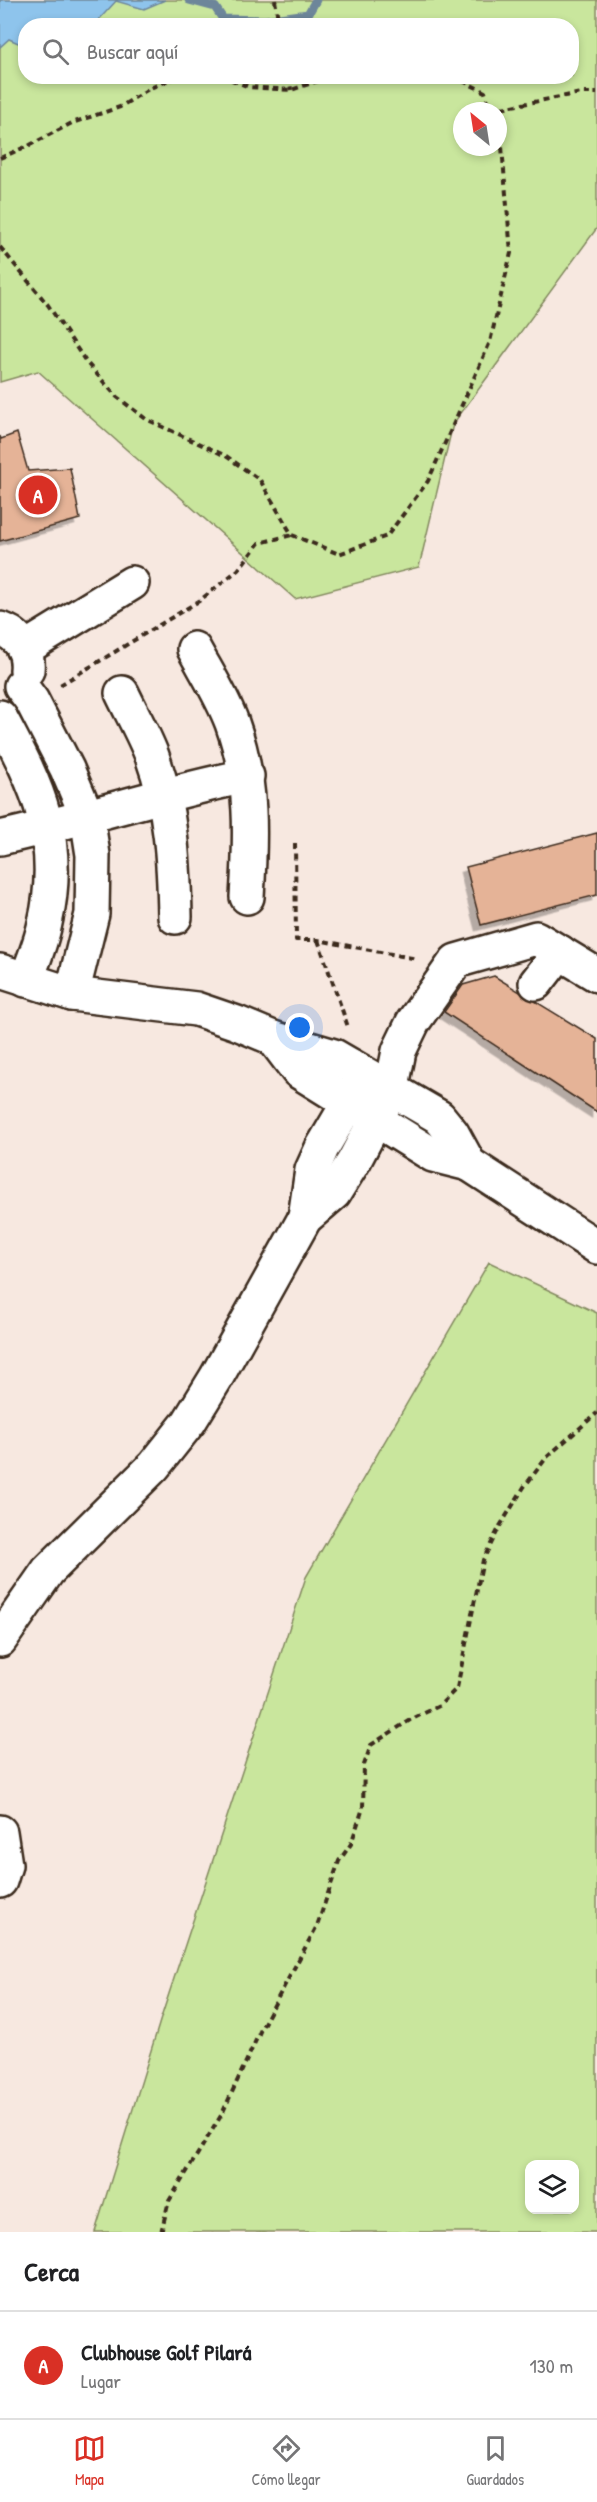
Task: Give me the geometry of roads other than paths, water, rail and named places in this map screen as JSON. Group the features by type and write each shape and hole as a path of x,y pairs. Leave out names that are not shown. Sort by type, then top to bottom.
{"street":[{"path":"72,994 92,914 93,855 87,816 68,769 18,696 27,668 8,632 132,583"},
{"path":"194,649 232,722 247,776 251,844 247,897"},
{"path":"122,693 152,756 164,795 174,858 175,916"},
{"path":"0,717 35,787 49,827 52,873 45,923 13,976 72,994 196,1009 273,1038 334,1056 439,1117 452,1133 469,1164"},
{"path":"0,838 247,776"},
{"path":"305,1218 312,1170 349,1103 379,1082 399,1051 413,1022 456,961 536,938 596,973"},
{"path":"536,982 560,952"},
{"path":"273,1038 298,1071 433,1155 469,1164 597,1247"},
{"path":"0,1640 48,1571 154,1466 189,1422 305,1218 334,1193 354,1161 376,1120 379,1082"},
{"path":"0,1832 5,1864 0,1881"}],"water":[{"path":"0,0 165,0 144,9 116,1 100,18 18,18 18,43 9,39 0,47"}],"waterway":[{"path":"189,0 215,7 222,18"},
{"path":"279,18 308,14 316,0"}],"place":[{"name":"Clubhouse Golf Pilará","path":"38,495"}]}
